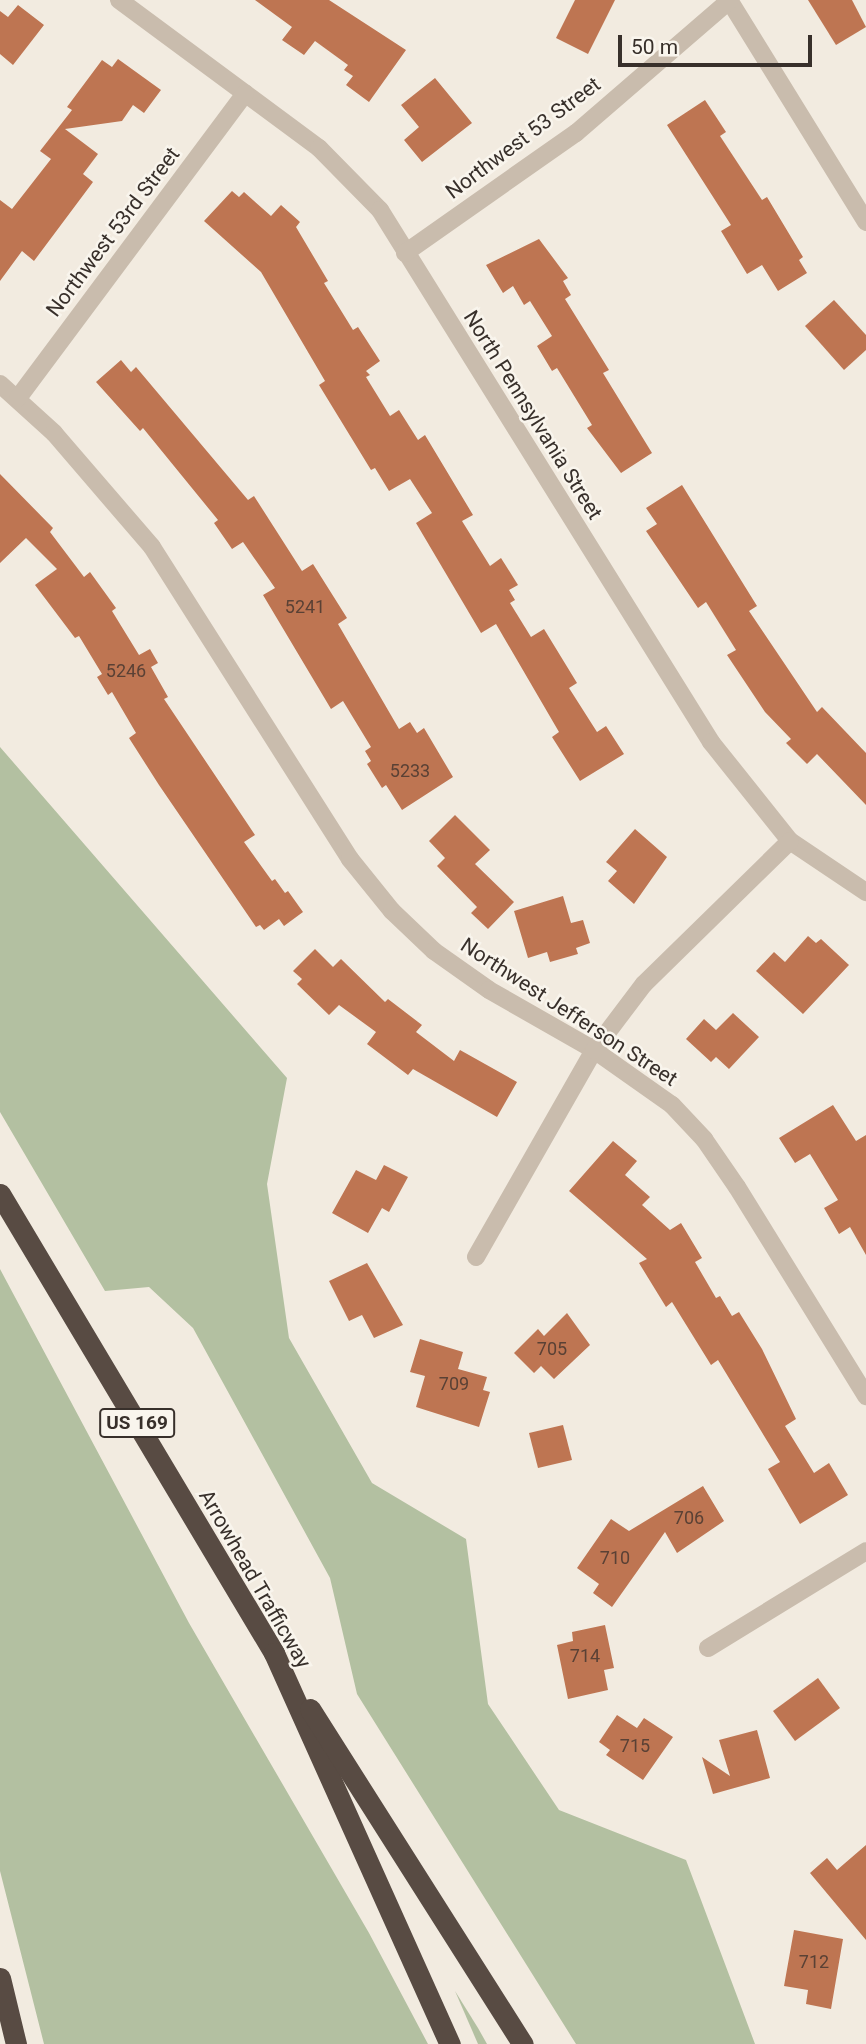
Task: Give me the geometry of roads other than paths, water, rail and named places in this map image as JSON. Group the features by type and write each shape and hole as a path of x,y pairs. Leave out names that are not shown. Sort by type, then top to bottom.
{"highway":[{"name":"Arrowhead Trafficway","path":"0,1194 274,1653 450,2044"},
{"path":"274,1653 523,2044"},
{"path":"0,1978 16,2044"}],"street":[{"name":"North Pennsylvania Street","path":"119,0 343,169 380,210 711,742 790,841 866,892"},
{"path":"729,0 866,222"},
{"name":"Northwest 53 Street","path":"405,253 576,133 729,0"},
{"name":"Northwest 53rd Street","path":"18,398 245,93"},
{"name":"Northwest Jefferson Street","path":"0,384 18,398 108,492 152,547 350,859 392,911 434,951 489,990 646,1083 704,1139 866,1396"},
{"path":"476,1257 594,1050 644,984 790,841"},
{"path":"708,1648 866,1551"}]}
